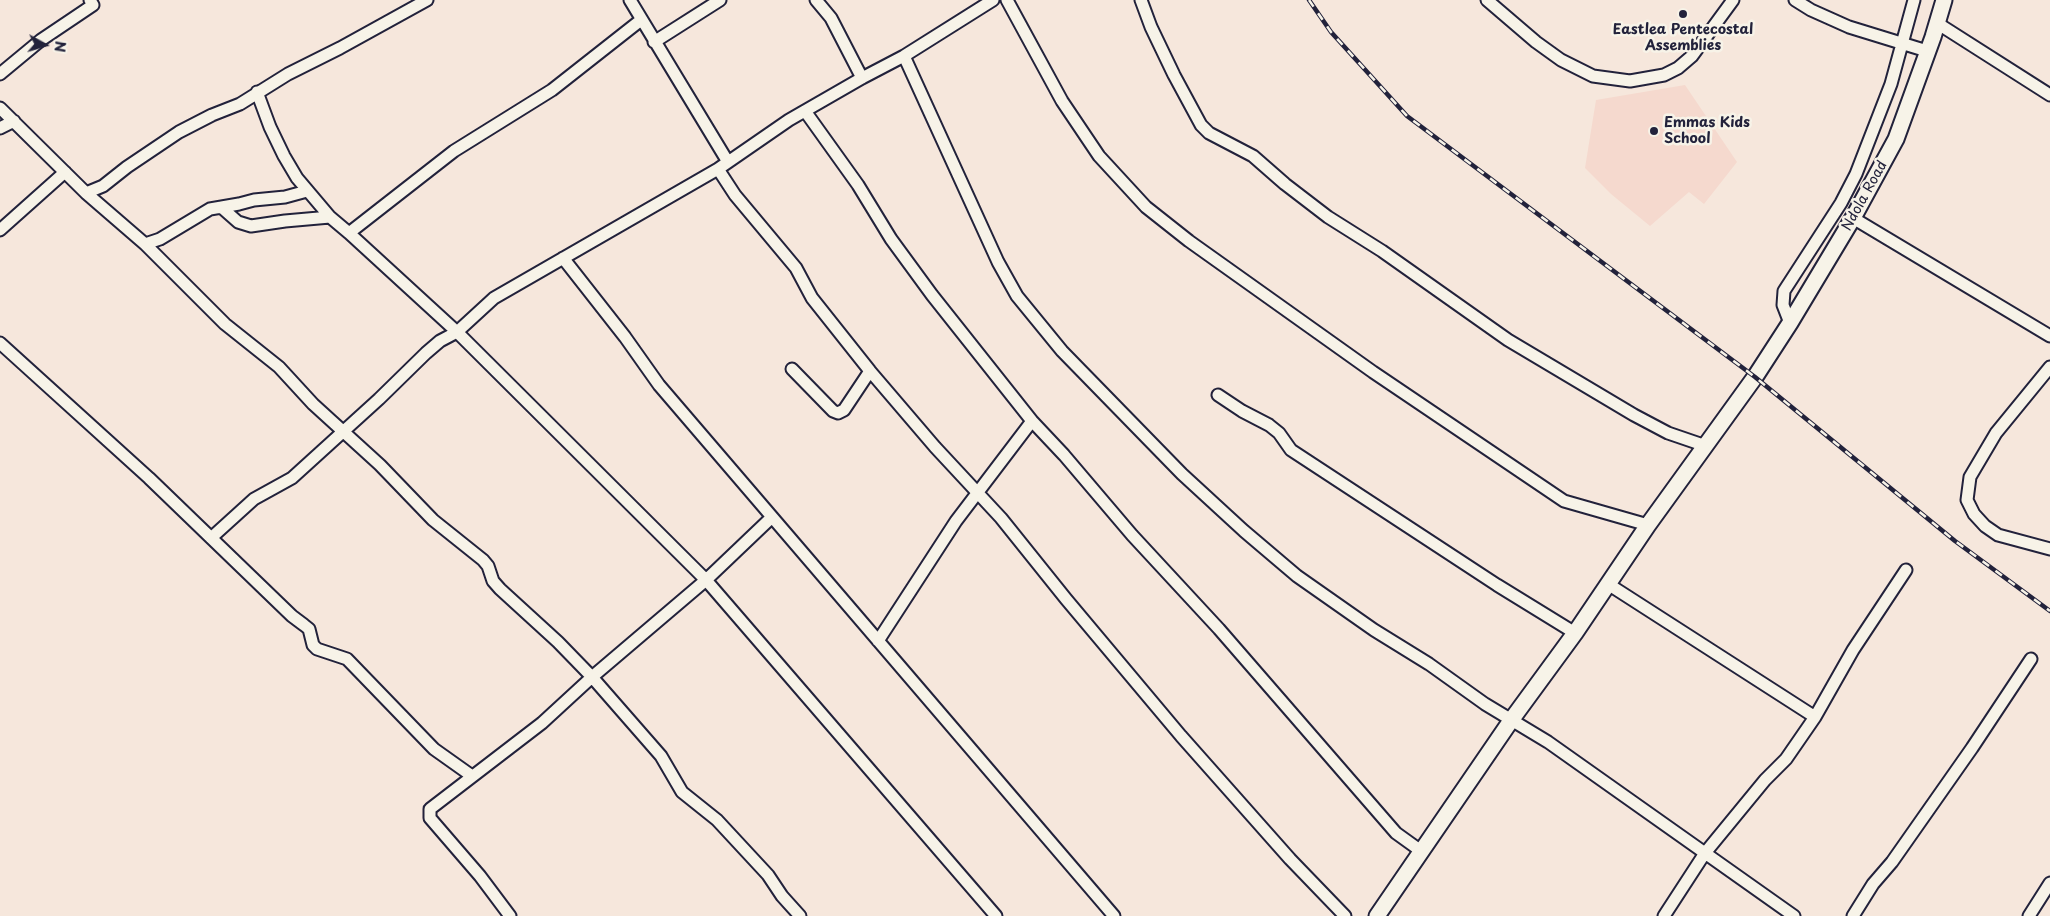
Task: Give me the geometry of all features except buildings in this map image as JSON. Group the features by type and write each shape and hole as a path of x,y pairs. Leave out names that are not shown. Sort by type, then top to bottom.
{"main road":[{"name":"Ndola Road","path":"1377,916 1512,719 1575,633 1648,525 1755,377 1790,323 1853,218 1896,139 1944,0"}],"street":[{"path":"0,74 41,40 91,3 104,0"},
{"path":"86,193 103,186 127,167 180,132 212,115 240,104 288,74 427,0"},
{"path":"630,0 728,162"},
{"path":"654,42 720,0"},
{"path":"816,0 831,18 862,78"},
{"path":"211,538 254,499 292,478 440,341 457,332 494,298 718,169 805,111 904,56 993,0"},
{"path":"1008,0 1062,101 1099,156 1146,207 1189,241 1373,372 1564,501 1648,525"},
{"path":"1141,0 1174,75 1201,125 1209,134 1253,156 1285,184 1328,217 1382,251 1508,340 1634,415 1668,433 1706,446"},
{"path":"1487,0 1500,4 1561,60 1593,76 1630,81 1664,75 1678,68 1692,56 1733,0"},
{"path":"1795,0 1811,10 1849,27 1927,51"},
{"path":"1790,323 1783,305 1784,291 1818,239 1856,174 1891,84 1914,0"},
{"path":"349,233 454,151 552,90 641,20"},
{"path":"1937,23 2050,95"},
{"path":"904,56 998,262 1018,296 1062,351 1182,474 1244,531 1297,576 1374,630 1429,664 1485,704 1548,742 1794,916"},
{"path":"257,92 284,156 308,191 330,217 457,332 706,580 996,916"},
{"path":"0,108 86,193 145,244 225,324 279,367 299,390 380,465 433,520 483,560 488,566 492,581 558,642 592,677 661,756 682,792 717,820 768,875 782,896 800,916"},
{"path":"805,111 858,186 891,239 1032,421 1064,455 1132,535 1219,629 1396,833 1421,852"},
{"path":"0,128 14,121"},
{"path":"718,169 735,195 796,268 812,298 870,371 935,447 1001,518 1181,736 1290,859 1346,916"},
{"path":"0,230 65,172"},
{"path":"145,244 160,239 202,213 254,200 285,197 308,191"},
{"path":"221,207 238,222 251,226 330,217"},
{"path":"1853,218 2050,336"},
{"path":"563,258 625,336 659,385 1114,916"},
{"path":"0,343 149,478 249,572 292,616 309,630 312,645 317,649 347,659 434,749 472,776"},
{"path":"2050,367 1996,433 1970,477 1967,500 1974,514 1985,526 1998,534 2050,549"},
{"path":"792,369 836,413 844,410 870,371"},
{"path":"1218,395 1242,411 1269,425 1279,433 1291,450 1497,585 1575,633"},
{"path":"878,641 951,529 1032,421"},
{"path":"510,916 480,876 428,815 430,809 542,724 592,677 706,580 771,518"},
{"path":"1664,916 1704,853 1765,780 1786,759 1815,717 1853,650 1906,570"},
{"path":"1608,584 1815,717"},
{"path":"1853,916 1873,884 1892,862 2032,659"},
{"path":"2029,916 2050,883"}],"shaded area":[{"name":"Emmas Kids School","path":"1685,85 1737,162 1704,204 1689,192 1650,226 1611,194 1585,168 1596,100"}],"railway":[{"path":"1309,0 1331,32 1407,116 1755,377 1955,541 2050,611"}],"place":[{"name":"Eastlea Pentecostal Assemblies","path":"1683,14"},
{"name":"Emmas Kids School","path":"1654,131"}]}
